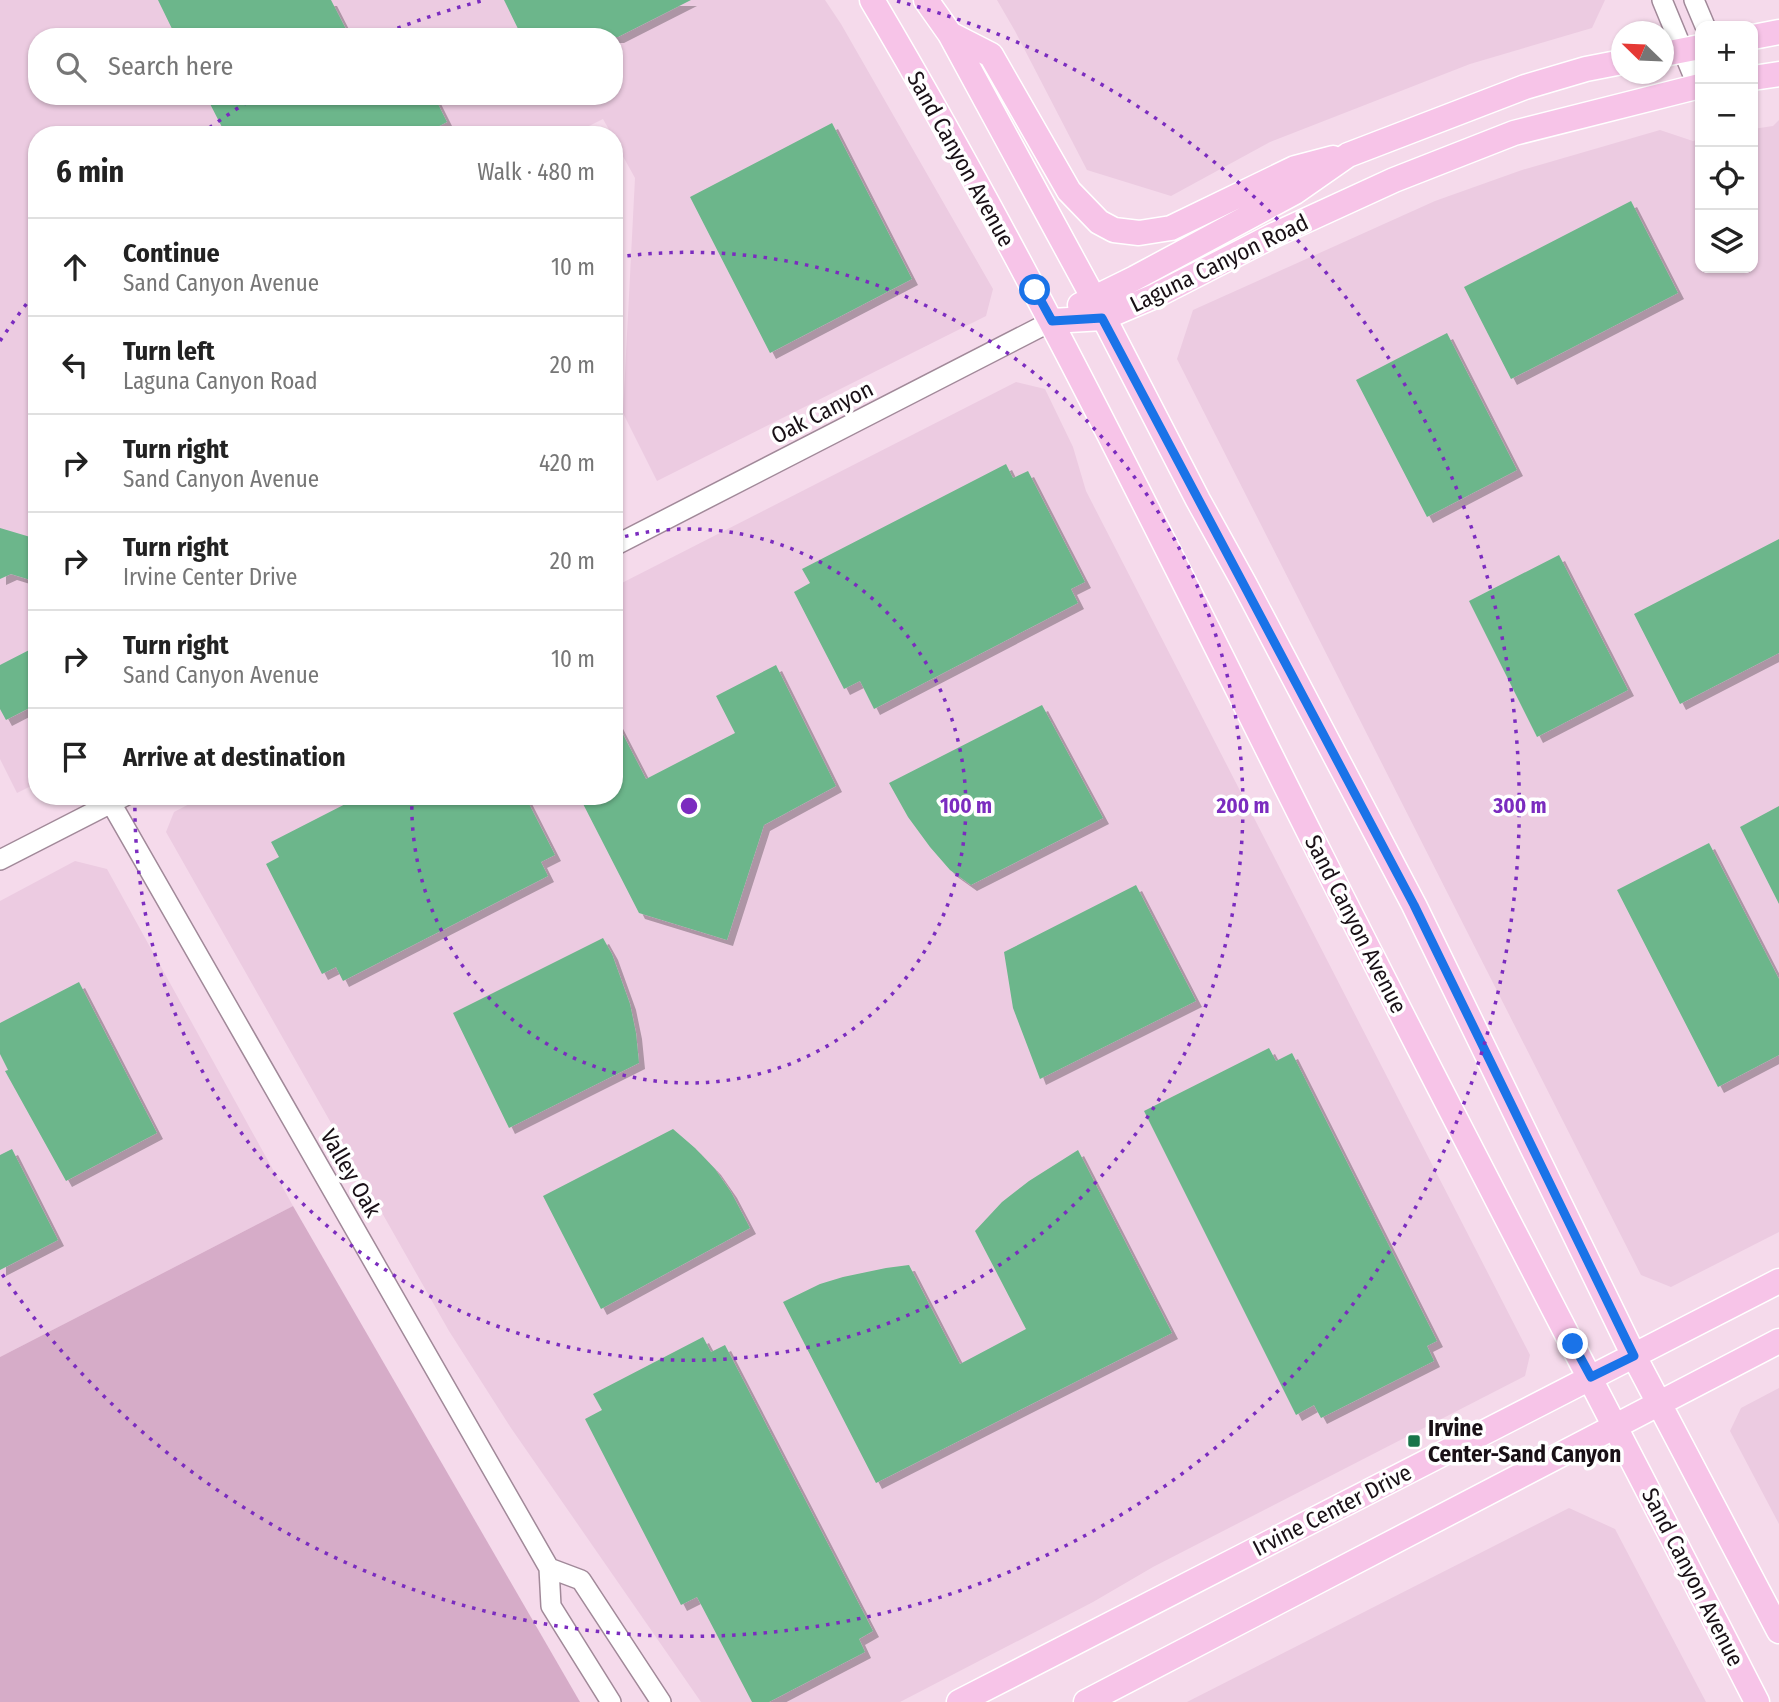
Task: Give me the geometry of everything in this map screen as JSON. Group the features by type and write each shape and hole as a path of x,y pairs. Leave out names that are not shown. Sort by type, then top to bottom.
{"main road":[{"name":"Sand Canyon Avenue","path":"872,0 1052,321 1445,1102 1591,1377 1757,1702"},
{"path":"926,0 950,34 1098,307 1414,905 1634,1356 1779,1631"},
{"path":"1758,36 1779,32"},
{"path":"950,34 991,55 1069,191 1099,222 1114,230 1139,233 1171,229 1295,167 1348,155"},
{"name":"Laguna Canyon Road","path":"1098,307 1135,278 1295,192 1348,155 1525,87 1611,64"},
{"path":"1758,77 1779,74"},
{"name":"Laguna Canyon Road","path":"1052,321 1098,307 1155,296 1274,235 1394,180 1514,133 1695,88"},
{"name":"Irvine Center Drive","path":"959,1702 1779,1280"},
{"path":"1086,1702 1779,1341"}],"street":[{"path":"1662,0 1698,84"},
{"path":"1694,0 1703,21"},
{"name":"Oak Canyon","path":"623,541 1052,321"},
{"path":"0,860 108,805"},
{"name":"Valley Oak","path":"121,805 549,1568 551,1605 611,1702"},
{"path":"549,1568 581,1580 661,1702"}],"shaded area":[{"path":"0,0 825,0 993,289 986,316 657,481 623,413 635,178 623,156 623,126 607,126 603,119 589,126 28,126 28,788 17,793 0,759"},
{"path":"997,0 1605,0 1592,28 1470,64 1270,142 1171,196 1087,170"},
{"path":"1779,120 1779,1232 1671,1287 1641,1275 1177,359 1193,310 1435,201 1522,170 1660,130 1695,140 1695,273 1758,273 1758,128 1773,126"},
{"path":"1016,382 1045,389 1073,447 1086,491 1530,1355 1525,1376 1153,1567 1093,1602 900,1702 701,1702 511,1428 449,1331 166,832 174,812 188,805 623,805 623,582"},
{"path":"75,861 107,869 293,1206 0,1357 0,901"},
{"path":"293,1206 580,1702 0,1702 0,1357"},
{"path":"1779,1388 1779,1524 1730,1431 1741,1408"},
{"path":"1569,1508 1615,1529 1706,1702 1187,1702"}],"building":[{"path":"158,0 331,0 345,28 172,28"},
{"path":"504,0 691,0 623,34 623,28 518,28"},
{"path":"211,105 438,105 447,122 439,126 221,126"},
{"path":"832,123 912,279 770,353 690,197"},
{"path":"1631,201 1678,293 1511,379 1464,287"},
{"path":"1447,333 1517,470 1427,517 1356,380"},
{"path":"1006,464 1013,478 1028,471 1085,582 1071,589 1078,603 874,709 860,681 844,689 794,592 810,583 802,569"},
{"path":"0,528 28,536 28,579 11,574 0,579"},
{"path":"1779,539 1779,653 1680,704 1634,614"},
{"path":"1559,555 1628,690 1537,737 1469,601"},
{"path":"28,651 28,709 6,720 0,709 0,665"},
{"path":"776,665 836,786 764,825 727,940 639,913 584,805 623,805 623,734 646,779 735,733 716,696"},
{"path":"1042,705 1103,818 971,885 950,870 930,847 908,817 889,783"},
{"path":"343,805 530,805 555,855 541,862 548,876 343,981 336,967 322,974 266,864 279,857 271,842"},
{"path":"1779,806 1779,904 1740,827"},
{"path":"1709,843 1779,979 1779,1055 1718,1087 1617,890"},
{"path":"1136,885 1196,1001 1040,1079 1013,1008 1004,952"},
{"path":"603,938 612,954 630,1004 639,1063 509,1128 453,1013"},
{"path":"79,982 157,1133 66,1181 5,1071 8,1070 0,1054 0,1023"},
{"path":"1269,1048 1276,1061 1292,1053 1437,1341 1427,1346 1434,1361 1321,1418 1314,1405 1296,1415 1144,1111"},
{"path":"673,1129 715,1169 750,1228 601,1309 543,1196"},
{"path":"12,1149 58,1240 0,1270 0,1155"},
{"path":"1078,1150 1172,1333 876,1483 783,1302 820,1284 843,1277 909,1265 960,1364 1026,1329 975,1231 1002,1202"},
{"path":"703,1337 711,1352 725,1345 873,1631 859,1639 865,1652 769,1702 752,1702 697,1597 681,1605 585,1419 602,1410 593,1394"}],"place":[{"name":"Irvine Center-Sand Canyon","path":"1414,1441"}],"route":[{"path":"1035,290 1052,321 1102,318 1414,905 1634,1356 1591,1377 1573,1344"}]}
